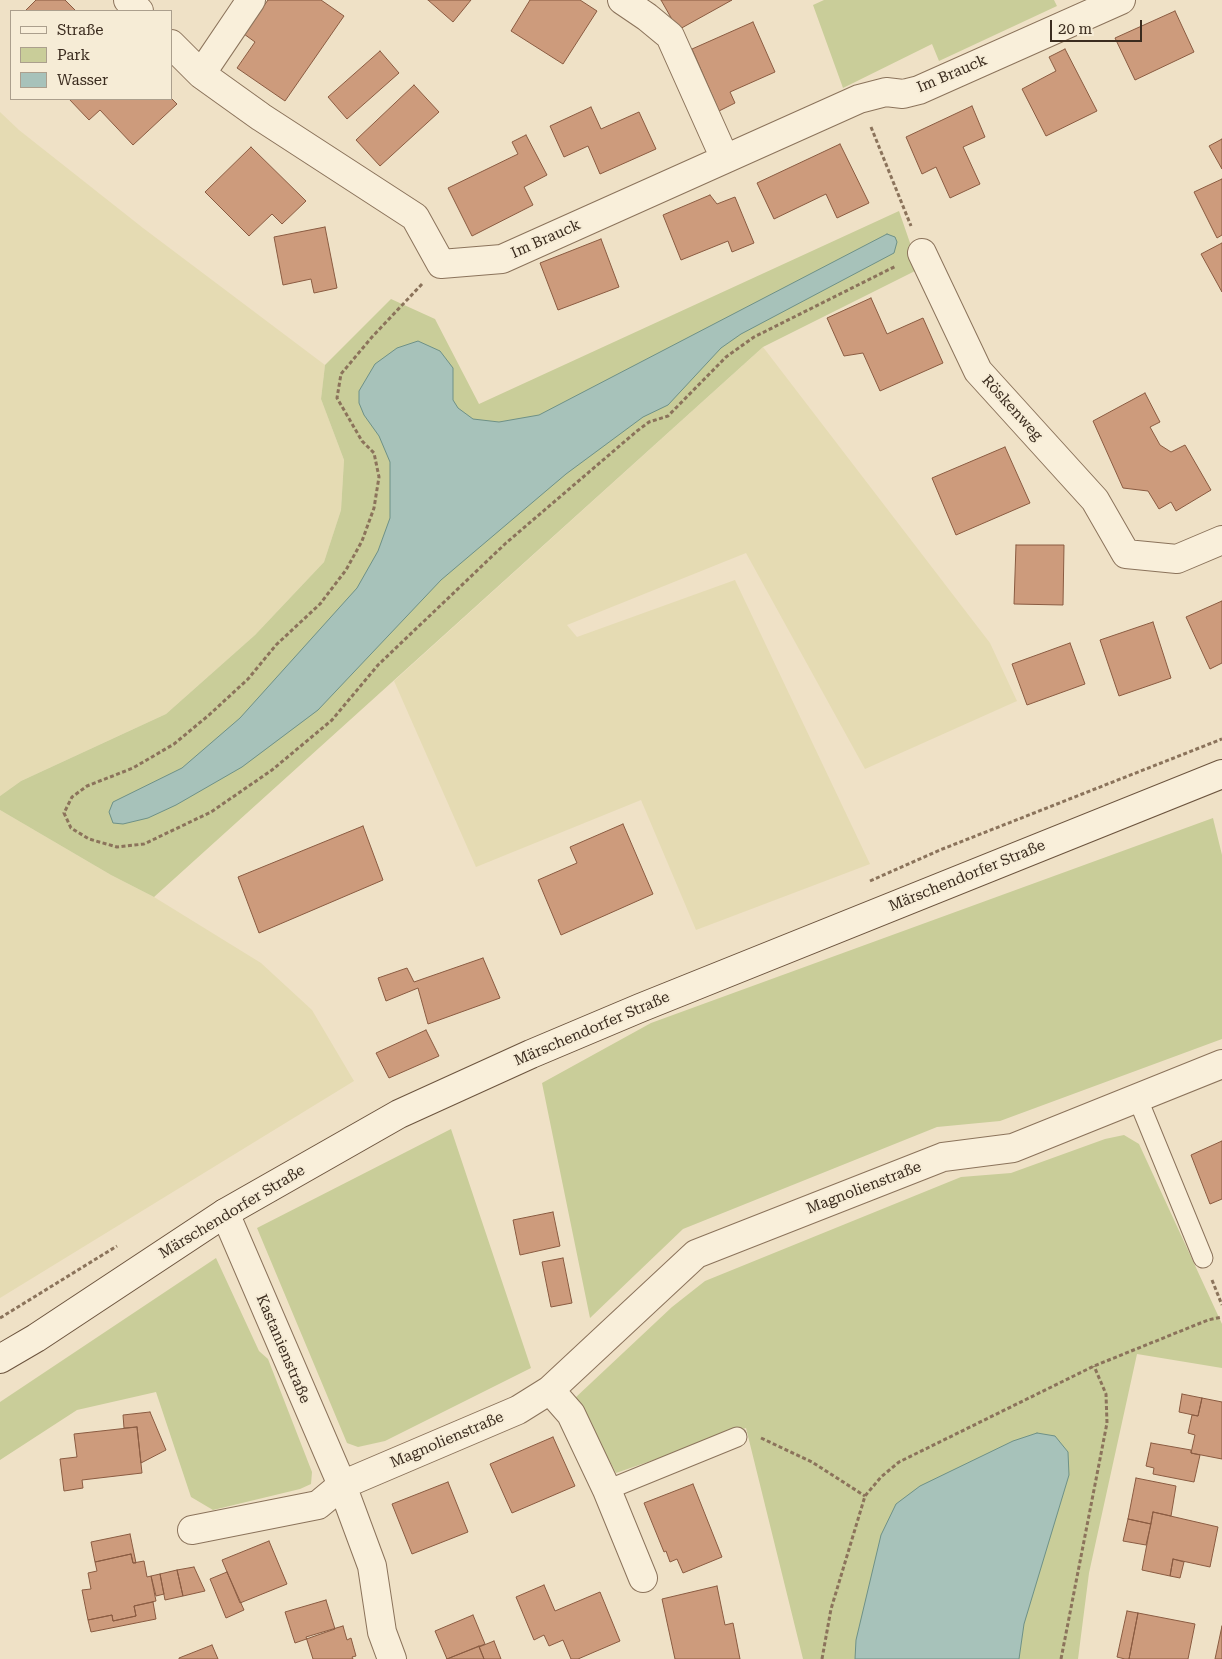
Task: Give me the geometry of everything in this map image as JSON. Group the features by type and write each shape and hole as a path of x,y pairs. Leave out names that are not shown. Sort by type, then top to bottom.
{"street":[{"path":"128,0 138,10"},
{"path":"201,74 251,0"},
{"path":"622,0 648,17 670,36 725,159"},
{"name":"Im Brauck","path":"441,264 502,259 859,99 886,92 903,94 919,90 1121,0"},
{"path":"172,45 201,74 262,118 415,217 441,264"},
{"name":"Röskenweg","path":"922,253 978,371 1095,500 1126,554 1177,559 1222,540"},
{"name":"Märschendorfer Straße","path":"0,1359 36,1338 226,1213 399,1114 531,1054 1222,774"},
{"name":"Magnolienstraße","path":"342,1485 518,1410 550,1390 696,1254 943,1157 1013,1148 1222,1064"},
{"name":"Kastanienstraße","path":"226,1213 342,1485 372,1566 382,1632 392,1659"},
{"path":"550,1390 571,1414 643,1578"},
{"path":"192,1530 318,1505 342,1485"}],"lane":[{"path":"1137,1097 1203,1258"},
{"path":"606,1490 737,1438"}],"path":[{"path":"441,264 372,337 341,374 336,398 362,441 374,453 379,477 374,508 362,541 346,570 320,604 276,645 248,679 202,721 174,744 133,768 87,786 72,797 64,813 71,828 89,838 117,847 144,844 211,812 272,770 332,720 378,665 506,543 637,430 649,422 668,416 726,357 754,337 922,253 859,99"},
{"path":"822,1659 831,1609 865,1496 881,1476 899,1462 1094,1366 1208,1320 1222,1317"},
{"path":"1060,1659 1108,1423 1106,1394 1094,1366"},
{"path":"737,1438 757,1436 782,1447 812,1462 865,1496"}],"shaded area":[{"path":"0,112 19,130 143,228 325,365 321,399 344,460 341,510 324,562 255,635 166,714 21,781 0,796"},
{"path":"763,347 990,643 1017,701 865,769 746,553 567,625 577,637 735,580 870,864 696,930 641,800 476,867 394,681"},
{"path":"0,810 111,875 154,897 261,963 312,1010 354,1081 0,1298"}],"green space":[{"path":"824,0 1054,0 1057,6 939,61 932,44 843,88 813,5"},
{"path":"899,211 919,269 763,347 154,897 111,875 0,810 0,796 21,781 166,714 255,635 324,562 341,510 344,460 321,399 325,365 391,299 435,319 479,404"},
{"path":"1213,818 1222,855 1222,1039 1000,1121 937,1127 683,1229 590,1318 542,1083 651,1023"},
{"path":"451,1129 531,1368 385,1441 358,1447 347,1443 257,1228"},
{"path":"1124,1135 1139,1144 1222,1324 1222,1368 1137,1354 1089,1573 1078,1659 803,1659 746,1428 616,1473 575,1398 672,1307 705,1281 961,1177 1011,1173 1105,1139"},
{"path":"216,1258 259,1351 268,1359 312,1472 311,1484 300,1489 213,1510 191,1497 156,1392 77,1410 0,1460 0,1402"}],"water":[{"path":"887,234 895,237 897,242 894,253 741,334 721,348 668,405 643,417 566,474 441,580 318,710 242,767 176,805 148,818 123,824 113,823 109,812 113,802 182,768 240,718 357,588 378,551 390,518 390,462 379,436 364,415 359,403 359,391 375,364 397,348 418,341 440,351 453,368 453,400 458,408 473,419 499,422 539,415"},
{"path":"1037,1433 1055,1436 1068,1452 1069,1475 1024,1624 1019,1659 855,1659 856,1640 881,1535 896,1504 920,1486 1013,1441"}],"building":[{"path":"36,0 65,0 75,10 26,10"},
{"path":"268,0 321,0 344,16 285,101 237,68 255,42 244,34"},
{"path":"428,0 471,0 453,22"},
{"path":"530,0 580,0 597,11 563,64 511,31"},
{"path":"661,0 732,0 678,30"},
{"path":"1175,11 1194,52 1135,80 1115,38"},
{"path":"753,22 775,72 730,92 735,103 719,111 692,49"},
{"path":"1065,49 1097,111 1046,136 1022,89 1056,71 1049,57"},
{"path":"380,51 399,73 347,119 328,97"},
{"path":"414,85 439,112 380,166 356,140"},
{"path":"172,99 177,104 133,145 100,110 89,120 70,100"},
{"path":"972,106 985,137 963,147 980,184 950,198 936,167 922,174 906,137"},
{"path":"591,107 601,129 639,112 656,149 600,174 588,146 564,157 550,126"},
{"path":"526,135 547,175 524,187 533,205 472,236 448,188 518,154 512,142"},
{"path":"1222,139 1222,169 1209,146"},
{"path":"840,144 869,203 837,218 826,194 774,219 757,183"},
{"path":"251,147 306,201 282,224 272,214 249,236 205,192"},
{"path":"1222,179 1222,235 1217,238 1194,192"},
{"path":"710,195 717,204 735,197 754,243 732,252 728,241 681,260 663,215"},
{"path":"325,227 337,288 314,293 311,279 283,285 274,237"},
{"path":"601,239 619,287 558,310 540,263"},
{"path":"1222,243 1222,292 1201,254"},
{"path":"871,298 887,334 923,318 943,363 880,391 863,353 844,356 827,318"},
{"path":"1145,393 1160,422 1150,427 1160,445 1171,452 1185,445 1211,490 1176,511 1171,502 1159,509 1148,491 1123,488 1093,421"},
{"path":"1005,447 1030,503 956,535 932,478"},
{"path":"1016,545 1064,545 1063,605 1014,604"},
{"path":"1222,601 1222,663 1210,669 1186,617"},
{"path":"1153,622 1171,678 1119,696 1100,640"},
{"path":"1070,643 1085,684 1027,705 1012,664"},
{"path":"623,824 653,894 561,935 538,880 577,863 570,847"},
{"path":"363,826 383,880 259,933 238,877"},
{"path":"483,958 500,998 428,1024 418,988 386,1001 378,978 407,968 414,982"},
{"path":"426,1030 439,1056 389,1078 376,1053"},
{"path":"1222,1141 1222,1199 1210,1204 1191,1155"},
{"path":"553,1212 560,1246 520,1255 513,1220"},
{"path":"563,1258 572,1303 551,1307 542,1262"},
{"path":"1182,1394 1202,1398 1198,1416 1179,1412"},
{"path":"1202,1398 1222,1402 1222,1459 1191,1453 1195,1435 1188,1433 1192,1415 1198,1416"},
{"path":"150,1412 166,1450 141,1463 137,1427 124,1428 123,1415"},
{"path":"137,1427 142,1473 82,1480 83,1488 64,1491 60,1459 77,1457 74,1434"},
{"path":"553,1437 575,1486 512,1513 490,1464"},
{"path":"1151,1443 1191,1450 1191,1453 1200,1455 1194,1482 1153,1474 1154,1468 1146,1466"},
{"path":"1136,1478 1176,1486 1171,1516 1153,1512 1151,1524 1128,1519"},
{"path":"448,1482 468,1532 412,1554 392,1504"},
{"path":"693,1484 722,1557 683,1573 677,1559 670,1562 666,1551 664,1552 644,1503"},
{"path":"1153,1512 1218,1527 1210,1567 1173,1559 1170,1576 1142,1570"},
{"path":"1128,1519 1151,1524 1146,1545 1123,1541"},
{"path":"130,1534 136,1563 133,1563 131,1554 95,1562 91,1542"},
{"path":"269,1541 287,1584 240,1603 222,1560"},
{"path":"131,1554 133,1563 144,1561 147,1577 151,1576 156,1601 134,1606 136,1616 113,1621 112,1615 88,1620 82,1590 91,1589 88,1573 97,1571 95,1562"},
{"path":"1173,1559 1184,1562 1180,1578 1170,1576"},
{"path":"194,1567 205,1591 183,1596 177,1570"},
{"path":"177,1570 183,1596 165,1600 160,1574"},
{"path":"227,1572 244,1610 226,1618 210,1579"},
{"path":"160,1574 164,1594 156,1596 151,1576"},
{"path":"544,1585 555,1611 600,1592 620,1641 578,1659 571,1659 563,1640 549,1646 544,1635 534,1640 516,1597"},
{"path":"717,1586 725,1625 733,1623 740,1659 675,1659 662,1599"},
{"path":"326,1600 335,1629 295,1643 285,1612"},
{"path":"153,1602 156,1619 91,1632 88,1620 112,1615 113,1621 136,1616 134,1606"},
{"path":"1127,1611 1138,1613 1129,1659 1125,1659 1117,1657"},
{"path":"1138,1613 1195,1624 1188,1659 1129,1659"},
{"path":"473,1615 485,1644 447,1659 435,1631"},
{"path":"343,1626 347,1640 351,1638 356,1656 352,1657 353,1659 313,1659 306,1637"},
{"path":"1222,1626 1222,1659 1215,1659"},
{"path":"494,1641 501,1659 484,1659 479,1647"},
{"path":"212,1645 218,1659 179,1659 179,1658"},
{"path":"479,1646 484,1659 447,1659"}]}
